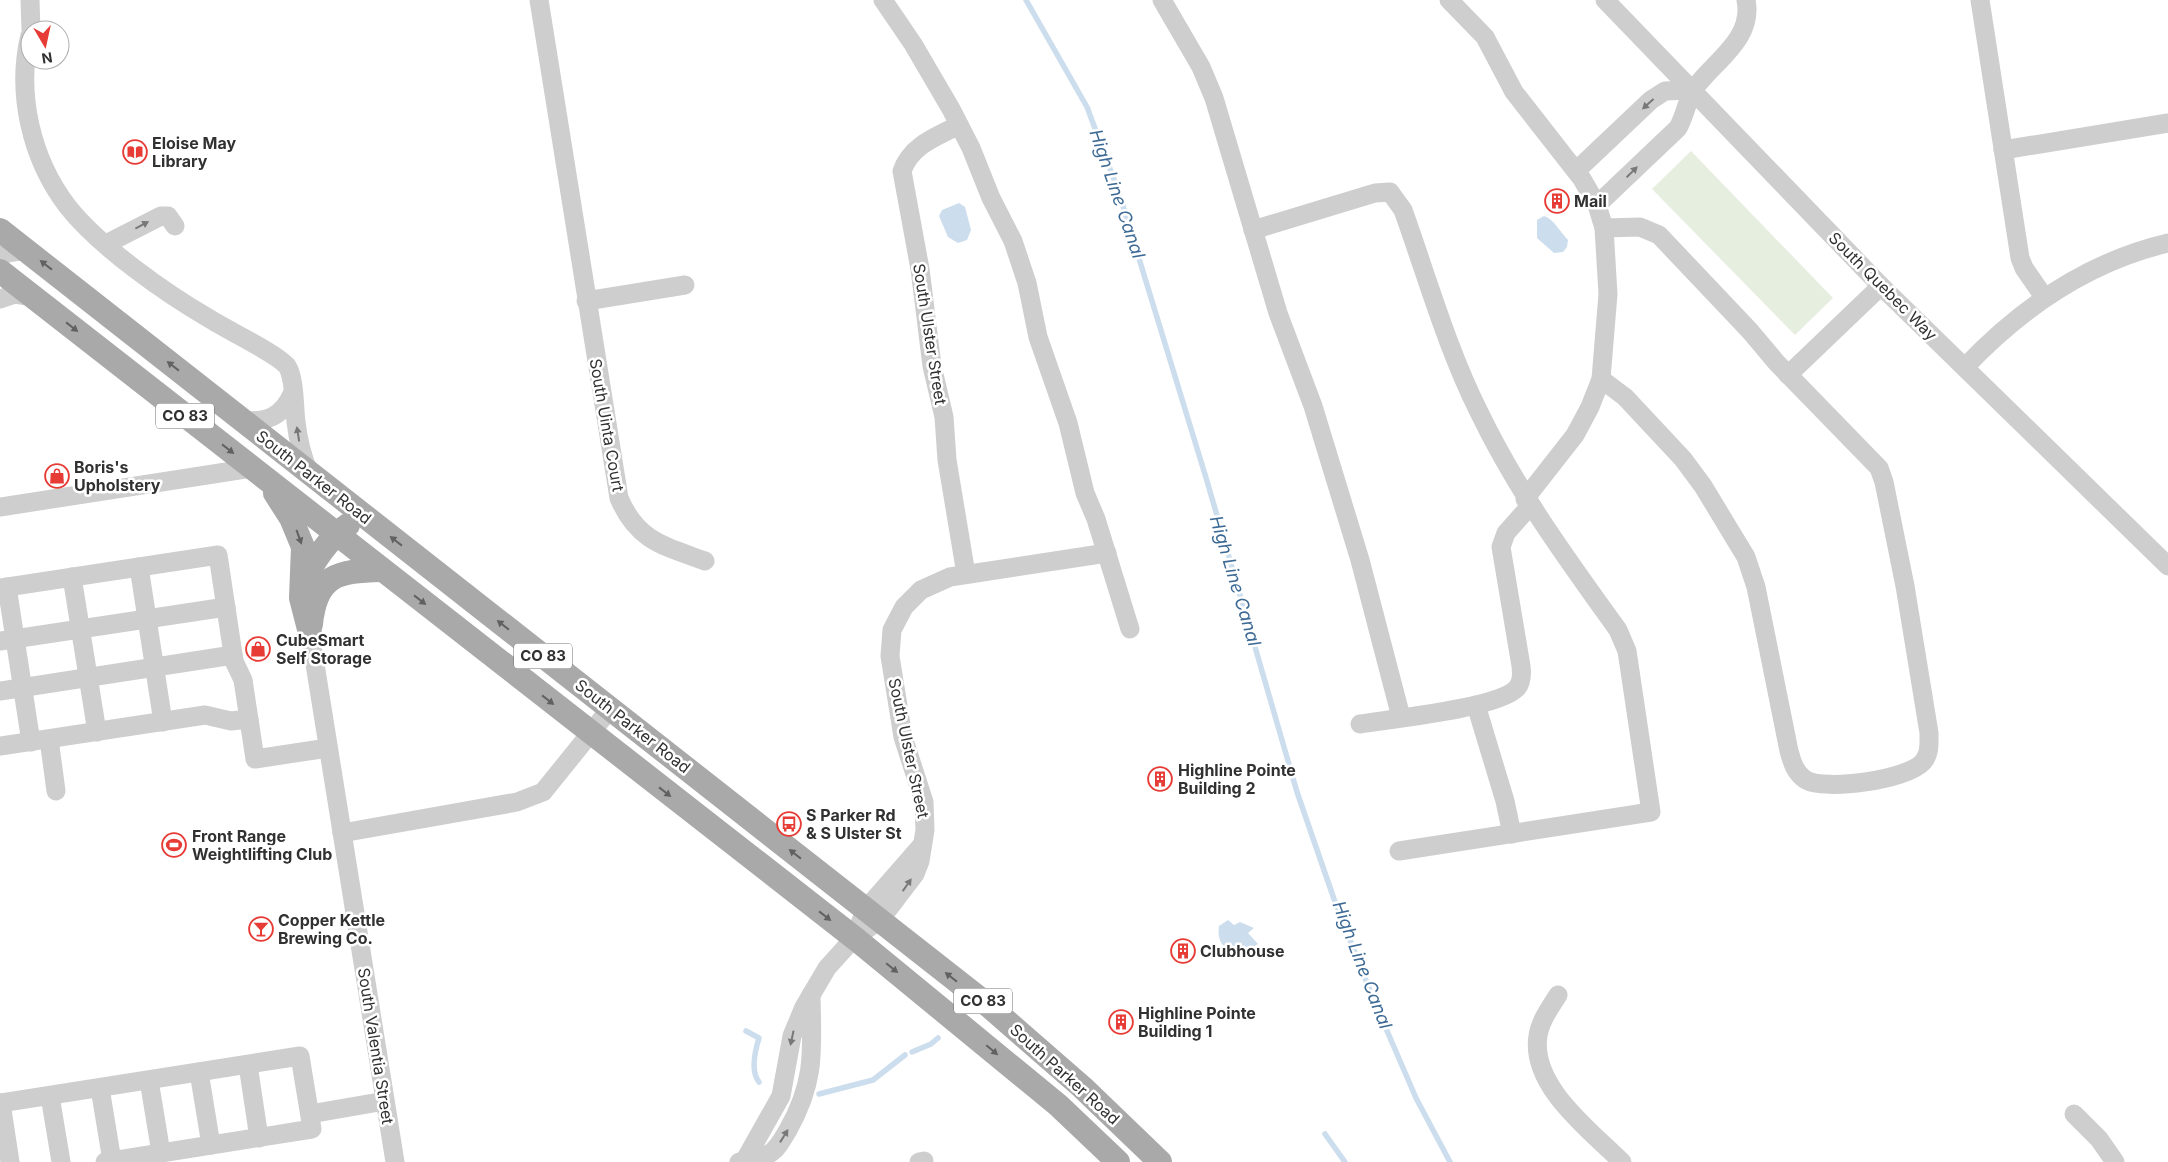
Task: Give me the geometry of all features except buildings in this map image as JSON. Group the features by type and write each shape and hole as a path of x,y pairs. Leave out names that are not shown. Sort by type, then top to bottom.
{"main road":[{"name":"South Parker Road","path":"0,230 873,914 1026,1037 1098,1102 1160,1162"},
{"name":"South Parker Road","path":"0,271 854,938 1058,1105 1118,1162"},
{"path":"260,474 291,518 303,547 302,605 310,634"},
{"path":"301,592 310,570 336,534 352,522 369,520"},
{"path":"310,634 315,598 328,581 343,572 382,570"}],"street":[{"path":"30,0 31,20"},
{"name":"South Uinta Court","path":"540,0 614,476 625,511 636,527 651,540 705,561"},
{"path":"883,0 913,44 959,125 1020,261 1038,337 1057,387 1085,493 1107,553 1130,629"},
{"path":"1162,0 1208,83 1284,330 1313,406 1360,560 1401,717"},
{"path":"1360,724 1476,705 1512,692 1520,683 1520,658 1501,547 1506,533 1581,425 1601,379 1608,294 1604,228 1597,205 1576,171 1507,81 1484,37 1449,0"},
{"name":"South Quebec Way","path":"1605,0 1881,286 2168,566"},
{"path":"1597,205 1678,128 1686,114 1692,90 1744,30 1748,13 1746,0"},
{"path":"1980,0 2020,258 2024,268 2044,297"},
{"path":"26,70 24,90 37,146 66,205 89,230 179,300 279,358 290,371 300,445 309,473"},
{"path":"1576,171 1651,100 1665,91 1692,90"},
{"path":"2003,150 2168,123"},
{"name":"South Ulster Street","path":"959,125 913,150 906,159 902,171 920,269 932,366 944,418 947,460 966,574"},
{"path":"1253,230 1375,193 1387,192 1393,194 1404,213 1473,401 1528,502 1624,640 1629,658 1651,812 1399,852"},
{"path":"106,244 160,216 168,216 175,226"},
{"path":"1601,379 1625,397 1683,458 1703,486 1746,556 1756,587 1789,751 1798,773 1813,783 1827,785 1908,772 1918,767 1925,758 1929,748 1929,733 1905,586 1882,476 1872,460 1788,375 1750,331 1659,235 1640,227 1604,228"},
{"path":"1964,367 2009,324 2044,297 2107,263 2168,243"},
{"path":"0,257 7,253 26,250"},
{"path":"586,301 685,285"},
{"path":"1788,375 1881,286"},
{"path":"0,300 15,294 34,297"},
{"path":"241,420 260,421 277,415 286,407 292,394"},
{"path":"0,507 260,474"},
{"name":"South Ulster Street","path":"743,1161 761,1158 772,1152 785,1134 802,1103 811,1067 811,994 828,968 873,914 917,870 926,820 920,784 903,737 891,662 890,638 898,617 916,594 940,580 966,574 1107,553"},
{"path":"31,742 22,688 7,640 3,588 218,555 233,654 236,667 243,680 255,759 328,748"},
{"path":"139,567 163,722"},
{"path":"72,577 98,732"},
{"path":"7,640 226,607"},
{"name":"South Valentia Street","path":"310,634 395,1162"},
{"path":"0,691 233,654"},
{"path":"1476,705 1505,801 1512,834"},
{"path":"342,833 530,799 544,792 610,709"},
{"path":"0,746 205,715 231,721 249,719"},
{"path":"49,739 56,791"},
{"path":"1558,995 1541,1024 1538,1036 1537,1047 1542,1072 1563,1103 1622,1162"},
{"path":"10,1162 0,1103 300,1056 312,1129 108,1161 100,1088"},
{"path":"248,1064 259,1138"},
{"path":"199,1072 211,1145"},
{"path":"149,1080 161,1153"},
{"path":"50,1096 61,1162"},
{"path":"310,1114 385,1101"},
{"path":"2074,1114 2099,1139 2115,1162"}],"shaded area":[{"path":"1691,151 1833,298 1795,335 1652,189"}],"water":[{"path":"959,203 965,207 971,230 967,240 958,243 948,237 939,216 942,210"},
{"path":"1544,216 1554,223 1568,240 1567,247 1563,252 1554,253 1537,238 1537,220"},
{"path":"1228,920 1234,925 1240,922 1254,928 1248,933 1258,944 1243,951 1230,950 1225,947 1219,935 1219,926"}],"waterway":[{"name":"High Line Canal","path":"1026,0 1087,107 1119,193 1207,481 1297,792 1334,899 1372,996 1416,1098 1450,1162"},
{"path":"746,1031 759,1038 754,1067 759,1082"},
{"path":"912,1052 931,1044 938,1038"},
{"path":"819,1094 873,1080 905,1055"},
{"path":"1325,1134 1345,1162"}],"place":[{"name":"Eloise May Library","path":"135,152"},
{"name":"Mail","path":"1557,201"},
{"name":"Boris's Upholstery","path":"57,476"},
{"name":"CubeSmart Self Storage","path":"258,649"},
{"name":"Highline Pointe Building 2","path":"1160,779"},
{"name":"S Parker Rd & S Ulster St","path":"789,824"},
{"name":"Front Range Weightlifting Club","path":"174,845"},
{"name":"Copper Kettle Brewing Co.","path":"261,929"},
{"name":"Clubhouse","path":"1183,951"},
{"name":"Highline Pointe Building 1","path":"1121,1022"}]}
